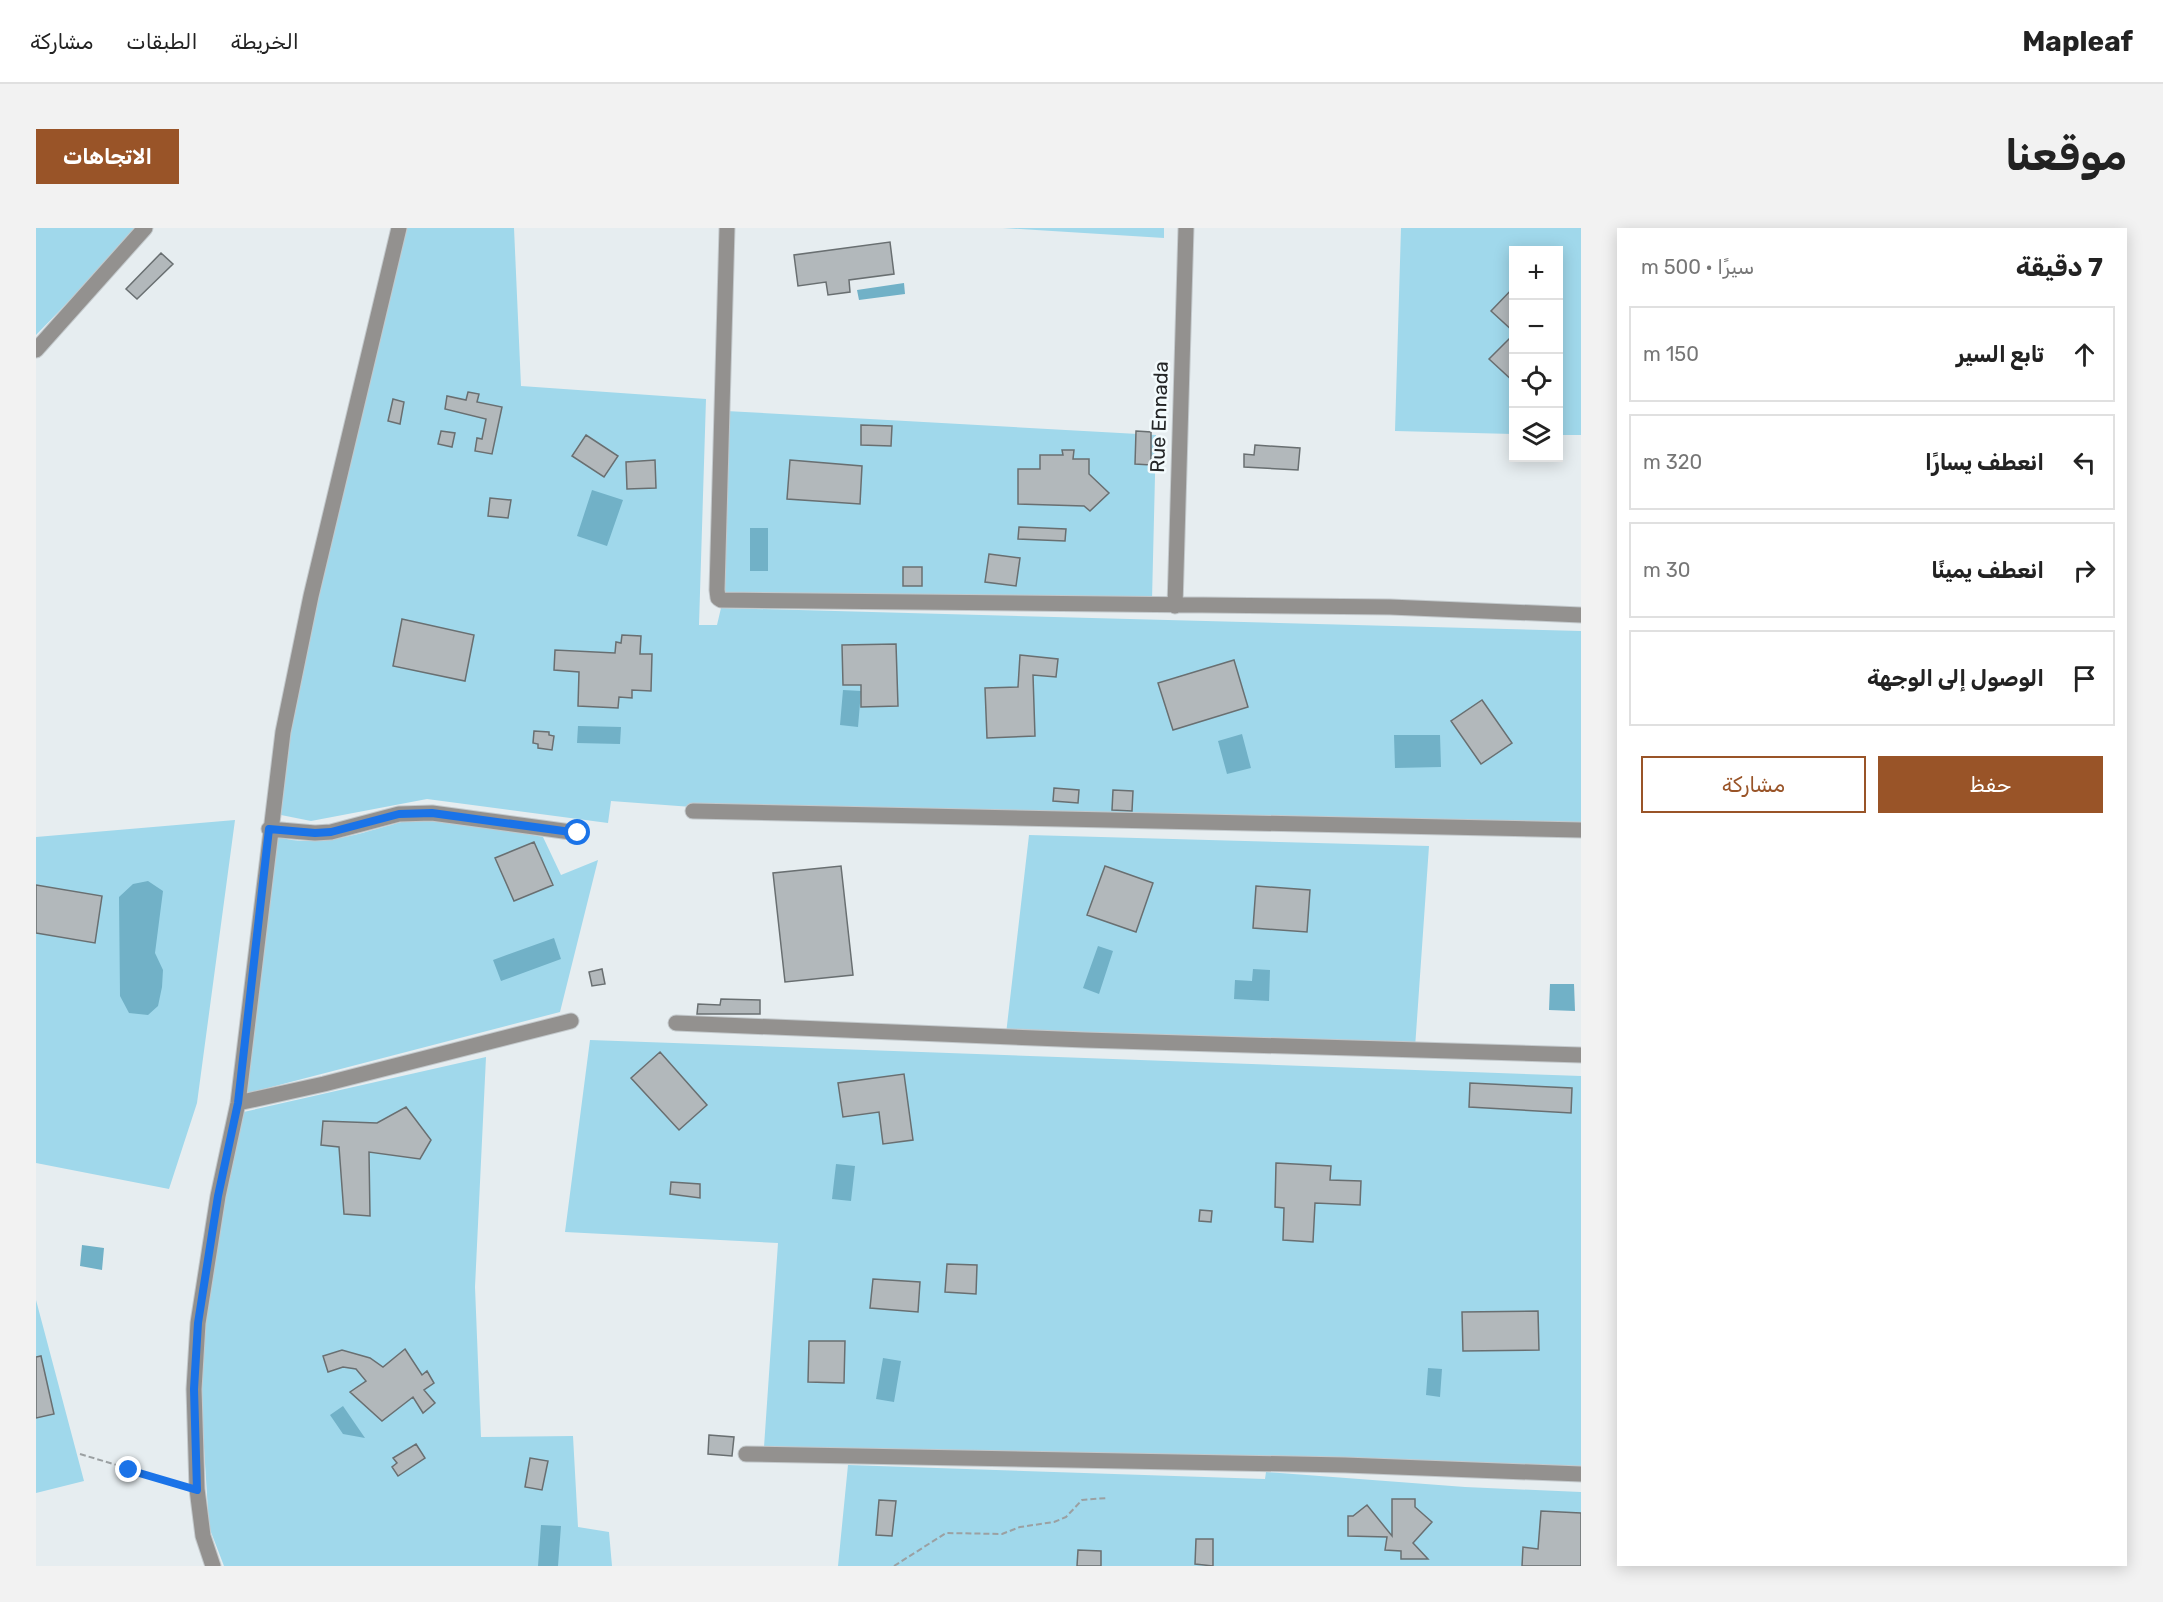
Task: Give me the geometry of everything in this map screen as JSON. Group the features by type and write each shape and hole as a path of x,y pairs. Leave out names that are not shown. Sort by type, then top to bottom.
{"street":[{"path":"36,350 145,228"},
{"path":"213,1566 203,1536 197,1490 194,1389 198,1323 218,1196 238,1103 269,829 283,732 312,596 399,228"},
{"path":"727,228 718,598 730,601 1390,607 1581,615"},
{"name":"Rue Ennada","path":"1175,606 1186,228"},
{"path":"693,812 1581,830"},
{"path":"269,829 331,832 399,814 432,813 578,833"},
{"path":"238,1103 355,1077 571,1021"},
{"path":"676,1023 1096,1041 1581,1055"},
{"path":"746,1454 1345,1465 1581,1474"}],"path":[{"path":"80,1454 197,1490"},
{"path":"894,1566 946,1533 1002,1534 1020,1527 1054,1522 1065,1517 1082,1500 1107,1498"}],"shaded area":[{"path":"36,228 140,228 36,335"},
{"path":"404,228 514,228 521,386 706,399 699,625 717,625 721,608 1581,631 1581,827 719,809 611,801 608,823 427,799 311,821 276,814 297,682"},
{"path":"1003,228 1164,228 1164,238"},
{"path":"1401,228 1581,228 1581,435 1563,435 1563,246 1509,246 1509,434 1395,431"},
{"path":"904,283 905,294 859,300 857,290"},
{"path":"726,411 1156,435 1152,600 719,592"},
{"path":"592,490 623,500 607,546 577,536"},
{"path":"750,528 768,528 768,571 750,571"},
{"path":"843,690 861,691 858,727 840,725"},
{"path":"578,726 621,727 620,744 577,743"},
{"path":"1242,734 1251,768 1227,774 1218,741"},
{"path":"1394,735 1440,735 1441,767 1395,768"},
{"path":"416,818 482,825 543,837 561,875 598,860 560,1012 244,1094 275,836 292,840 328,840"},
{"path":"235,820 197,1103 169,1189 36,1163 36,837"},
{"path":"1029,835 1429,846 1415,1048 1006,1034"},
{"path":"148,881 163,891 155,953 163,970 158,1006 148,1015 129,1013 120,996 119,897 133,884"},
{"path":"554,938 561,959 501,981 493,960"},
{"path":"1098,946 1113,951 1099,994 1083,988"},
{"path":"1253,969 1270,970 1269,1001 1234,999 1235,980 1252,981"},
{"path":"1550,984 1574,984 1575,1011 1549,1010"},
{"path":"590,1040 1581,1076 1581,1471 764,1447 778,1243 565,1232"},
{"path":"486,1057 475,1287 481,1437 573,1436 578,1527 609,1532 612,1566 224,1566 209,1527 196,1319 239,1113"},
{"path":"836,1164 855,1166 851,1201 832,1199"},
{"path":"82,1245 104,1248 102,1270 80,1266"},
{"path":"36,1300 84,1481 36,1493"},
{"path":"883,1358 901,1361 894,1402 876,1399"},
{"path":"1428,1368 1442,1369 1440,1397 1426,1395"},
{"path":"343,1406 365,1438 343,1434 330,1415"},
{"path":"848,1465 1265,1479 1266,1472 1465,1487 1581,1492 1581,1566 838,1566"},
{"path":"541,1525 561,1526 558,1566 538,1566"}],"building":[{"path":"890,242 894,274 849,280 850,292 828,295 826,282 798,286 794,255"},
{"path":"161,253 173,264 137,299 126,289"},
{"path":"1509,292 1509,327 1491,311"},
{"path":"1509,339 1509,377 1489,359"},
{"path":"468,392 479,394 477,402 502,407 492,454 475,451 477,438 482,439 486,419 445,409 447,396 466,400"},
{"path":"393,399 404,402 400,424 388,421"},
{"path":"861,425 892,426 891,446 861,445"},
{"path":"441,431 455,433 452,447 438,444"},
{"path":"1136,431 1151,432 1151,465 1135,464"},
{"path":"586,435 618,456 604,477 572,456"},
{"path":"1255,445 1300,448 1298,470 1244,467 1244,454 1254,455"},
{"path":"1062,450 1074,450 1073,459 1089,459 1089,474 1109,493 1090,511 1084,506 1018,504 1018,469 1040,469 1040,455 1063,455"},
{"path":"655,460 656,488 627,489 626,462"},
{"path":"790,460 862,466 860,504 787,499"},
{"path":"490,498 511,500 508,518 488,516"},
{"path":"1019,527 1066,529 1065,541 1018,539"},
{"path":"989,554 1020,558 1016,586 985,582"},
{"path":"903,567 922,567 922,586 903,586"},
{"path":"402,619 474,635 465,681 393,666"},
{"path":"622,635 641,636 640,654 652,654 651,691 632,690 632,698 619,697 618,708 578,706 579,672 554,670 555,650 615,653 616,642 621,643"},
{"path":"896,644 898,706 861,707 861,685 843,685 842,645"},
{"path":"1020,655 1058,659 1056,677 1033,675 1035,736 987,738 985,688 1018,687"},
{"path":"1234,660 1248,707 1173,730 1158,683"},
{"path":"1482,700 1512,743 1481,764 1451,721"},
{"path":"534,731 549,732 549,735 554,736 552,750 538,748 538,744 533,743"},
{"path":"1054,788 1079,790 1078,803 1053,801"},
{"path":"1113,790 1133,791 1132,811 1112,810"},
{"path":"534,842 553,885 514,901 495,858"},
{"path":"841,866 853,975 785,982 773,873"},
{"path":"1105,866 1153,883 1136,932 1087,915"},
{"path":"36,885 102,896 95,943 36,933"},
{"path":"1256,886 1310,890 1307,932 1253,928"},
{"path":"602,969 605,984 592,986 589,972"},
{"path":"721,999 760,1000 760,1014 697,1014 698,1004 720,1005"},
{"path":"660,1052 707,1105 679,1130 631,1078"},
{"path":"904,1074 913,1140 883,1144 879,1112 843,1117 838,1083"},
{"path":"1470,1083 1572,1088 1571,1113 1469,1107"},
{"path":"406,1107 431,1140 420,1159 369,1152 370,1216 344,1214 339,1147 321,1145 323,1121 377,1123"},
{"path":"1276,1163 1331,1166 1330,1180 1361,1181 1360,1205 1315,1203 1313,1242 1283,1240 1284,1208 1275,1207"},
{"path":"671,1182 700,1184 700,1198 670,1194"},
{"path":"1200,1210 1212,1211 1211,1222 1199,1221"},
{"path":"947,1264 977,1265 976,1294 945,1292"},
{"path":"873,1279 920,1282 918,1312 870,1308"},
{"path":"1538,1311 1539,1350 1463,1351 1462,1312"},
{"path":"809,1341 845,1341 844,1383 808,1382"},
{"path":"405,1349 422,1375 427,1371 434,1383 424,1390 435,1403 423,1413 413,1397 382,1421 350,1392 366,1381 356,1369 343,1367 328,1372 323,1356 342,1350 370,1358 383,1367"},
{"path":"41,1356 54,1414 36,1418 36,1357"},
{"path":"709,1435 734,1437 732,1456 708,1454"},
{"path":"416,1444 425,1458 398,1476 392,1467 397,1463 393,1458"},
{"path":"530,1458 548,1461 542,1490 525,1487"},
{"path":"1392,1499 1415,1499 1415,1507 1432,1522 1413,1543 1428,1559 1401,1559 1401,1551 1385,1550 1387,1537 1348,1536 1348,1516 1353,1516 1367,1505 1392,1536"},
{"path":"879,1500 896,1501 892,1536 876,1535"},
{"path":"1541,1511 1581,1513 1581,1566 1522,1566 1523,1547 1538,1549"},
{"path":"1196,1539 1213,1539 1213,1566 1195,1564"},
{"path":"1078,1550 1101,1551 1101,1566 1077,1566"}],"route":[{"path":"129,1470 197,1490 194,1389 198,1323 218,1196 238,1103 269,829 331,832 399,814 432,813 578,833"}]}
